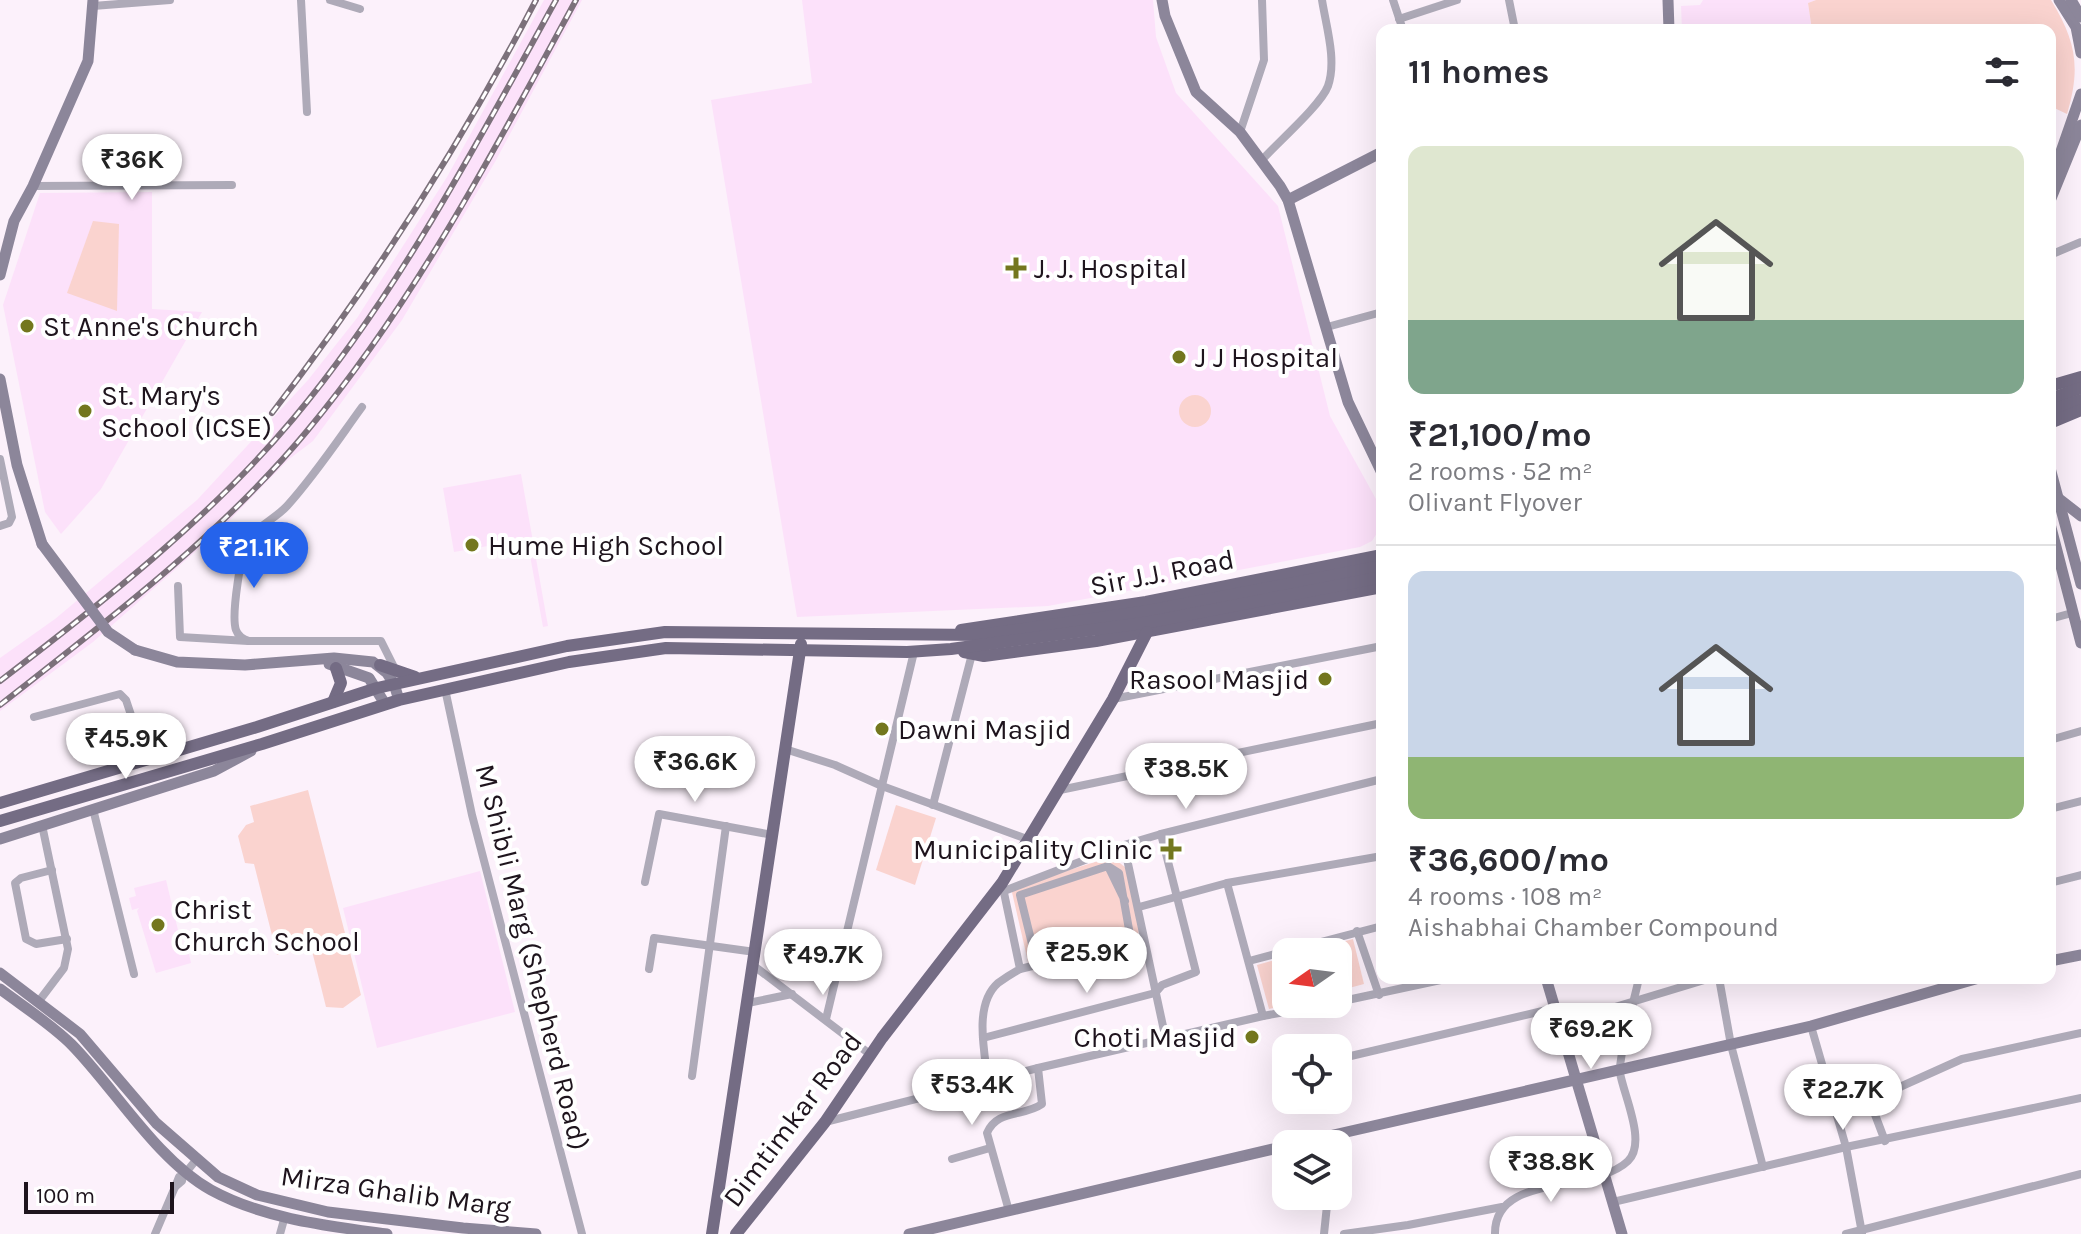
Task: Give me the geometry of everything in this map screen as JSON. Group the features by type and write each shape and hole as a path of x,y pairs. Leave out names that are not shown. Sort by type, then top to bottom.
{"main road":[{"path":"1162,0 1165,16 1196,92 1240,132 1288,200 1348,402 1376,460"},
{"path":"1668,0 1669,24"},
{"path":"2059,0 2079,23"},
{"path":"2071,0 2079,23 2081,53"},
{"path":"0,275 14,221 33,186 88,61 93,3"},
{"path":"2056,184 2079,119 2081,94"},
{"path":"2056,167 2079,119"},
{"path":"1288,200 1376,155"},
{"path":"2056,384 2081,377"},
{"path":"0,379 17,465 42,544 108,632 135,650 177,662 245,665 350,658 380,665 395,678 399,700"},
{"path":"2056,397 2081,388"},
{"path":"2056,409 2081,400"},
{"path":"2056,420 2081,410"},
{"path":"2056,490 2081,584"},
{"path":"2058,498 2080,512"},
{"path":"0,803 333,702 377,688 395,678 420,678 567,646 665,632 981,635 1139,623 1376,557"},
{"name":"Sir J.J. Road","path":"950,633 980,625 1146,602 1376,557"},
{"path":"2056,564 2081,643"},
{"path":"0,821 399,700 569,662 666,648 914,652 951,649 1139,623 1376,578"},
{"name":"Sir J.J. Road","path":"951,649 984,656 1139,623 1376,588"},
{"name":"Dimtimkar Road","path":"736,1234 1003,887 1027,839 1060,790 1113,699 1139,623"},
{"path":"712,1234 802,633"},
{"path":"322,660 336,668 369,678 385,704"},
{"path":"333,702 341,683 336,668"},
{"path":"0,839 214,771 262,744"},
{"path":"2056,960 2081,955"},
{"name":"Mirza Ghalib Marg","path":"0,973 80,1034 156,1123 218,1177 257,1195 328,1212 463,1231 536,1234"},
{"path":"1548,984 1622,1234"},
{"path":"1352,1135 1619,1069 1811,1026 1958,984"},
{"name":"Mirza Ghalib Marg","path":"0,989 71,1044 185,1174 243,1204 285,1216 387,1234"},
{"path":"909,1234 1272,1149"}],"street":[{"path":"93,3 170,0"},
{"path":"301,0 307,112"},
{"path":"330,0 360,9"},
{"path":"1240,132 1264,60 1262,0"},
{"path":"1262,160 1328,88 1332,62 1322,0"},
{"path":"1393,0 1401,24"},
{"path":"1399,19 1457,0"},
{"path":"1509,0 1514,24"},
{"path":"33,186 232,185"},
{"path":"2056,252 2081,242"},
{"path":"1327,327 1376,314"},
{"path":"249,641 241,639 234,620 246,543 251,535 284,509 309,481 362,407"},
{"path":"0,459 12,517 9,523 0,526"},
{"path":"178,586 180,637 249,641 381,641 395,678"},
{"path":"2056,617 2072,613"},
{"path":"1113,699 1376,647"},
{"path":"826,1019 914,652"},
{"path":"933,805 972,654"},
{"name":"M Shibli Marg (Shepherd Road)","path":"445,689 472,815 582,1234"},
{"path":"34,717 120,694 126,700 146,760"},
{"path":"1060,790 1376,724"},
{"path":"2056,738 2081,731"},
{"path":"785,749 835,765 882,786 1027,839"},
{"path":"1020,969 1003,887 1161,834 1376,780"},
{"path":"2056,807 2081,801"},
{"path":"93,809 134,974"},
{"path":"645,882 659,814 773,835"},
{"path":"39,1001 64,968 67,939 42,825"},
{"path":"692,1076 726,826"},
{"path":"983,1038 1155,993 1162,985 1196,972 1161,834"},
{"path":"1124,845 1166,1040"},
{"path":"1139,907 1227,883 1376,857"},
{"path":"1108,866 1119,873 1125,901 1130,935 1035,956 1020,895 1108,866"},
{"path":"52,870 21,878 15,883 26,939 36,944 67,939"},
{"path":"2056,881 2081,875"},
{"path":"1227,883 1263,1016"},
{"path":"1249,961 1376,927"},
{"path":"1357,931 1379,995"},
{"path":"649,969 654,938 755,952"},
{"path":"988,1082 983,1038 986,1001 996,984 1020,969 1143,939"},
{"path":"754,966 871,1055"},
{"path":"1352,1000 1425,984"},
{"path":"1344,1234 1409,1230 1502,1207 1514,1197 1603,1174 1627,1162 1634,1153 1637,1138 1619,1069 1638,984"},
{"path":"1559,1024 1692,984"},
{"path":"1720,984 1731,1045 1763,1167"},
{"path":"748,1003 792,994"},
{"path":"1352,1056 1555,1008"},
{"path":"825,1122 1038,1068 1272,1014"},
{"path":"1811,1026 1846,1147 1862,1232"},
{"path":"1871,1104 1962,1059 2081,1033"},
{"path":"1009,1211 987,1133 991,1123 1002,1116 1033,1110 1042,1104 1038,1068"},
{"path":"1826,1070 1853,1087 1871,1104 1885,1141"},
{"path":"1613,1202 1846,1147 2081,1098"},
{"path":"952,1159 990,1148"},
{"path":"155,1234 175,1187 196,1160"},
{"path":"1846,1234 2081,1174"},
{"path":"1495,1234 1495,1224 1502,1207"},
{"path":"1324,1234 1327,1210"},
{"path":"280,1234 285,1216"}],"shaded area":[{"path":"544,0 582,0 495,162 402,320 313,441 288,460 221,529 93,642 0,711 0,658 55,619 197,500 308,380 357,318 447,177"},
{"name":"J. J. Hospital","path":"802,0 1153,0 1156,37 1176,93 1278,206 1330,416 1376,499 1376,535 1372,541 1360,547 1048,606 797,617 711,100 812,83"},
{"path":"1703,0 1816,0 1808,3 1811,24 1682,24 1681,6 1700,5"},
{"path":"1816,0 2051,0 2066,28 2074,55 2074,82 2067,114 2056,109 2056,24 1811,24 1808,3"},
{"name":"St. Mary's School (ICSE)","path":"152,192 152,309 202,312 101,489 61,534 45,512 3,305 40,193"},
{"path":"93,221 119,224 117,311 67,293"},
{"path":"1195,395 1206,400 1211,411 1206,422 1195,427 1184,422 1179,411 1184,400"},
{"name":"Hume High School","path":"521,474 548,626 543,627 527,539 454,552 443,488"},
{"path":"308,790 361,995 343,1008 326,1007 311,947 277,955 254,864 245,863 238,836 246,825 254,822 250,806"},
{"path":"896,805 936,818 915,885 876,870"},
{"path":"1108,858 1115,859 1126,868 1140,924 1138,935 1133,941 1029,966 1011,888"},
{"path":"480,871 515,1012 377,1048 343,908"},
{"name":"Christ Church School","path":"166,880 183,951 188,950 191,963 156,973 137,911 139,908 132,910 129,898 136,896 134,888"},
{"path":"1352,939 1364,984 1352,987"},
{"path":"1272,961 1272,1008 1269,1009 1257,965"}],"railway":[{"path":"272,413 345,314 413,212 477,108 536,0"},
{"path":"0,681 116,590 191,525 293,419 368,320 402,269 466,163 556,0"},
{"path":"0,705 200,542 307,431 347,381 419,276 484,167 576,0"}],"place":[{"name":"J. J. Hospital","path":"1016,268"},
{"name":"St Anne's Church","path":"27,326"},
{"name":"J J Hospital","path":"1179,357"},
{"name":"St. Mary's School (ICSE)","path":"85,411"},
{"name":"Hume High School","path":"472,545"},
{"name":"Rasool Masjid","path":"1325,679"},
{"name":"Dawni Masjid","path":"882,729"},
{"name":"Municipality Clinic","path":"1171,849"},
{"name":"Christ Church School","path":"158,925"},
{"name":"Choti Masjid","path":"1252,1037"}]}
